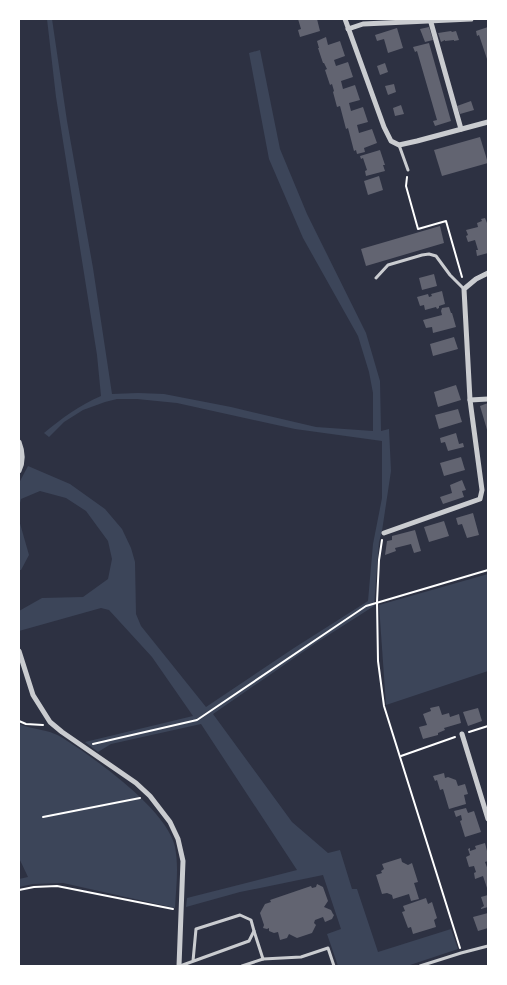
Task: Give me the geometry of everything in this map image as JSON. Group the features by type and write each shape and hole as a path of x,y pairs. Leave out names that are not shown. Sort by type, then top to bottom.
{"street":[{"path":"345,19 384,127 391,141 399,145 488,122"},
{"path":"348,29 363,24 472,19"},
{"path":"430,20 461,129"},
{"path":"384,533 480,499 482,490 470,400 464,289 488,272"},
{"path":"470,400 488,399"},
{"path":"19,442 23,451 22,464 19,471"},
{"path":"19,651 33,695 50,722 136,783 150,796 170,822 178,839 183,861 179,966"},
{"path":"462,734 488,820"}],"lane":[{"path":"399,145 408,170"},
{"path":"376,278 388,265 429,254 436,256 450,275 464,289"},
{"path":"192,962 196,929 240,915 250,920 263,959"},
{"path":"179,966 249,941 254,931"},
{"path":"420,966 488,946"},
{"path":"242,966 263,959 301,957 328,948 334,966"}],"path":[{"path":"408,170 406,186 418,228 446,221 464,289"},
{"path":"384,533 379,560 377,602 378,661 384,706 462,953"},
{"path":"83,747 197,720 366,606 488,570"},
{"path":"19,721 41,726 50,722"},
{"path":"400,756 488,726"},
{"path":"43,817 150,796"},
{"path":"19,890 57,886 180,911"}],"shaded area":[{"path":"47,19 52,19 112,394 164,394 231,407 316,427 373,431 373,393 358,336 303,238 269,159 249,53 260,50 280,149 307,214 366,333 380,381 381,431 389,429 391,471 379,542 374,606 316,643 213,714 292,822 328,853 340,850 352,889 357,889 378,952 451,929 458,949 407,966 338,966 327,934 341,929 323,875 240,892 186,907 187,898 297,870 201,724 111,744 98,752 85,742 193,716 152,657 109,610 101,608 19,631 19,611 42,598 83,597 108,579 112,559 108,541 86,511 66,498 40,491 21,499 19,507 19,483 28,466 70,484 105,509 122,529 135,562 136,614 141,626 206,707 368,601 373,544 382,498 382,441 295,429 177,403 137,399 117,399 83,410 64,422 49,437 44,433 71,412 101,396 97,355 56,97"},
{"path":"19,520 29,555 21,570 19,570"},
{"path":"488,574 488,671 386,705 379,605"},
{"path":"19,724 55,734 78,748 134,792 161,820 170,834 175,847 177,870 175,908 63,883 33,884 19,887 19,879 28,877 19,858"}],"building":[{"path":"298,19 317,19 320,31 300,37 298,30 301,29"},
{"path":"429,27 433,40 425,42 420,29"},
{"path":"488,27 488,62 476,31"},
{"path":"397,28 403,48 388,53 384,39 377,41 375,35"},
{"path":"456,31 459,40 445,40 441,42 438,33"},
{"path":"326,37 328,45 340,41 345,56 334,60 336,66 348,62 353,77 341,81 343,89 355,85 360,100 349,103 351,111 363,107 368,122 357,125 359,133 372,129 377,143 364,148 365,152 357,154 356,150 354,151 340,106 337,107 332,84 330,85 325,70 327,69 318,48 317,41"},
{"path":"429,43 451,121 435,126 433,121 437,120 417,51 415,52 413,47"},
{"path":"385,63 388,72 380,75 377,66"},
{"path":"394,84 396,92 388,95 385,86"},
{"path":"471,101 474,110 460,114 457,106"},
{"path":"401,105 404,114 395,116 393,108"},
{"path":"480,137 488,163 442,176 434,150"},
{"path":"380,150 385,171 366,176 365,171 367,170 363,158 361,159 360,156"},
{"path":"379,176 383,190 368,195 364,181"},
{"path":"485,218 488,223 488,253 477,256 476,250 478,250 475,240 468,242 466,230 478,227 477,223"},
{"path":"440,226 444,243 366,266 361,249"},
{"path":"434,274 437,286 422,290 419,278"},
{"path":"442,291 445,304 437,309 436,307 425,310 424,305 420,306 417,297 428,294 429,297 432,296 431,294"},
{"path":"449,307 456,327 433,333 432,327 426,328 423,320 442,315 442,308"},
{"path":"454,337 458,349 433,356 430,344"},
{"path":"456,385 461,400 438,407 434,392"},
{"path":"488,403 488,433 480,406"},
{"path":"458,409 462,422 439,429 435,415"},
{"path":"456,433 459,444 463,443 464,447 448,451 445,442 441,443 440,438"},
{"path":"461,457 465,470 444,476 440,463"},
{"path":"462,480 466,490 462,491 464,497 443,504 440,497 452,493 450,485"},
{"path":"473,513 479,535 467,538 462,524 458,525 456,518"},
{"path":"444,521 449,536 429,542 424,527"},
{"path":"415,530 421,551 414,553 411,544 395,548 396,551 385,555 387,541 392,540 392,536"},
{"path":"439,706 442,715 449,713 450,717 459,714 461,723 444,728 445,730 438,733 438,735 423,739 419,727 427,725 423,714 431,711 430,708"},
{"path":"478,708 482,721 468,726 463,712"},
{"path":"444,773 445,778 448,777 456,780 458,786 465,784 468,794 464,795 466,804 449,809 443,789 440,790 437,780 435,781 433,776"},
{"path":"466,808 468,813 474,811 481,832 465,837 460,821 462,820 461,815 456,817 454,811"},
{"path":"485,843 488,855 488,861 485,862 488,870 488,891 483,876 475,879 474,873 476,872 474,866 469,867 466,857 470,855 468,849 470,848 470,851 476,849 475,846"},
{"path":"401,858 402,862 408,865 412,863 418,882 414,883 419,899 411,901 409,894 393,899 392,895 382,894 376,875 382,873 381,871 384,869 382,864"},
{"path":"317,884 323,887 328,901 324,907 331,910 334,915 332,919 325,922 323,917 315,920 314,923 316,925 312,933 297,938 289,934 287,938 280,940 278,932 274,933 269,931 269,928 263,928 264,925 260,913 265,904 271,902 270,900 311,886 312,888 316,887"},
{"path":"488,895 488,907 481,909 484,906 481,897"},
{"path":"426,898 428,904 432,902 437,918 434,920 436,927 413,934 411,927 408,928 402,912 405,911 403,906"},
{"path":"488,913 488,928 478,931 473,917"}]}
